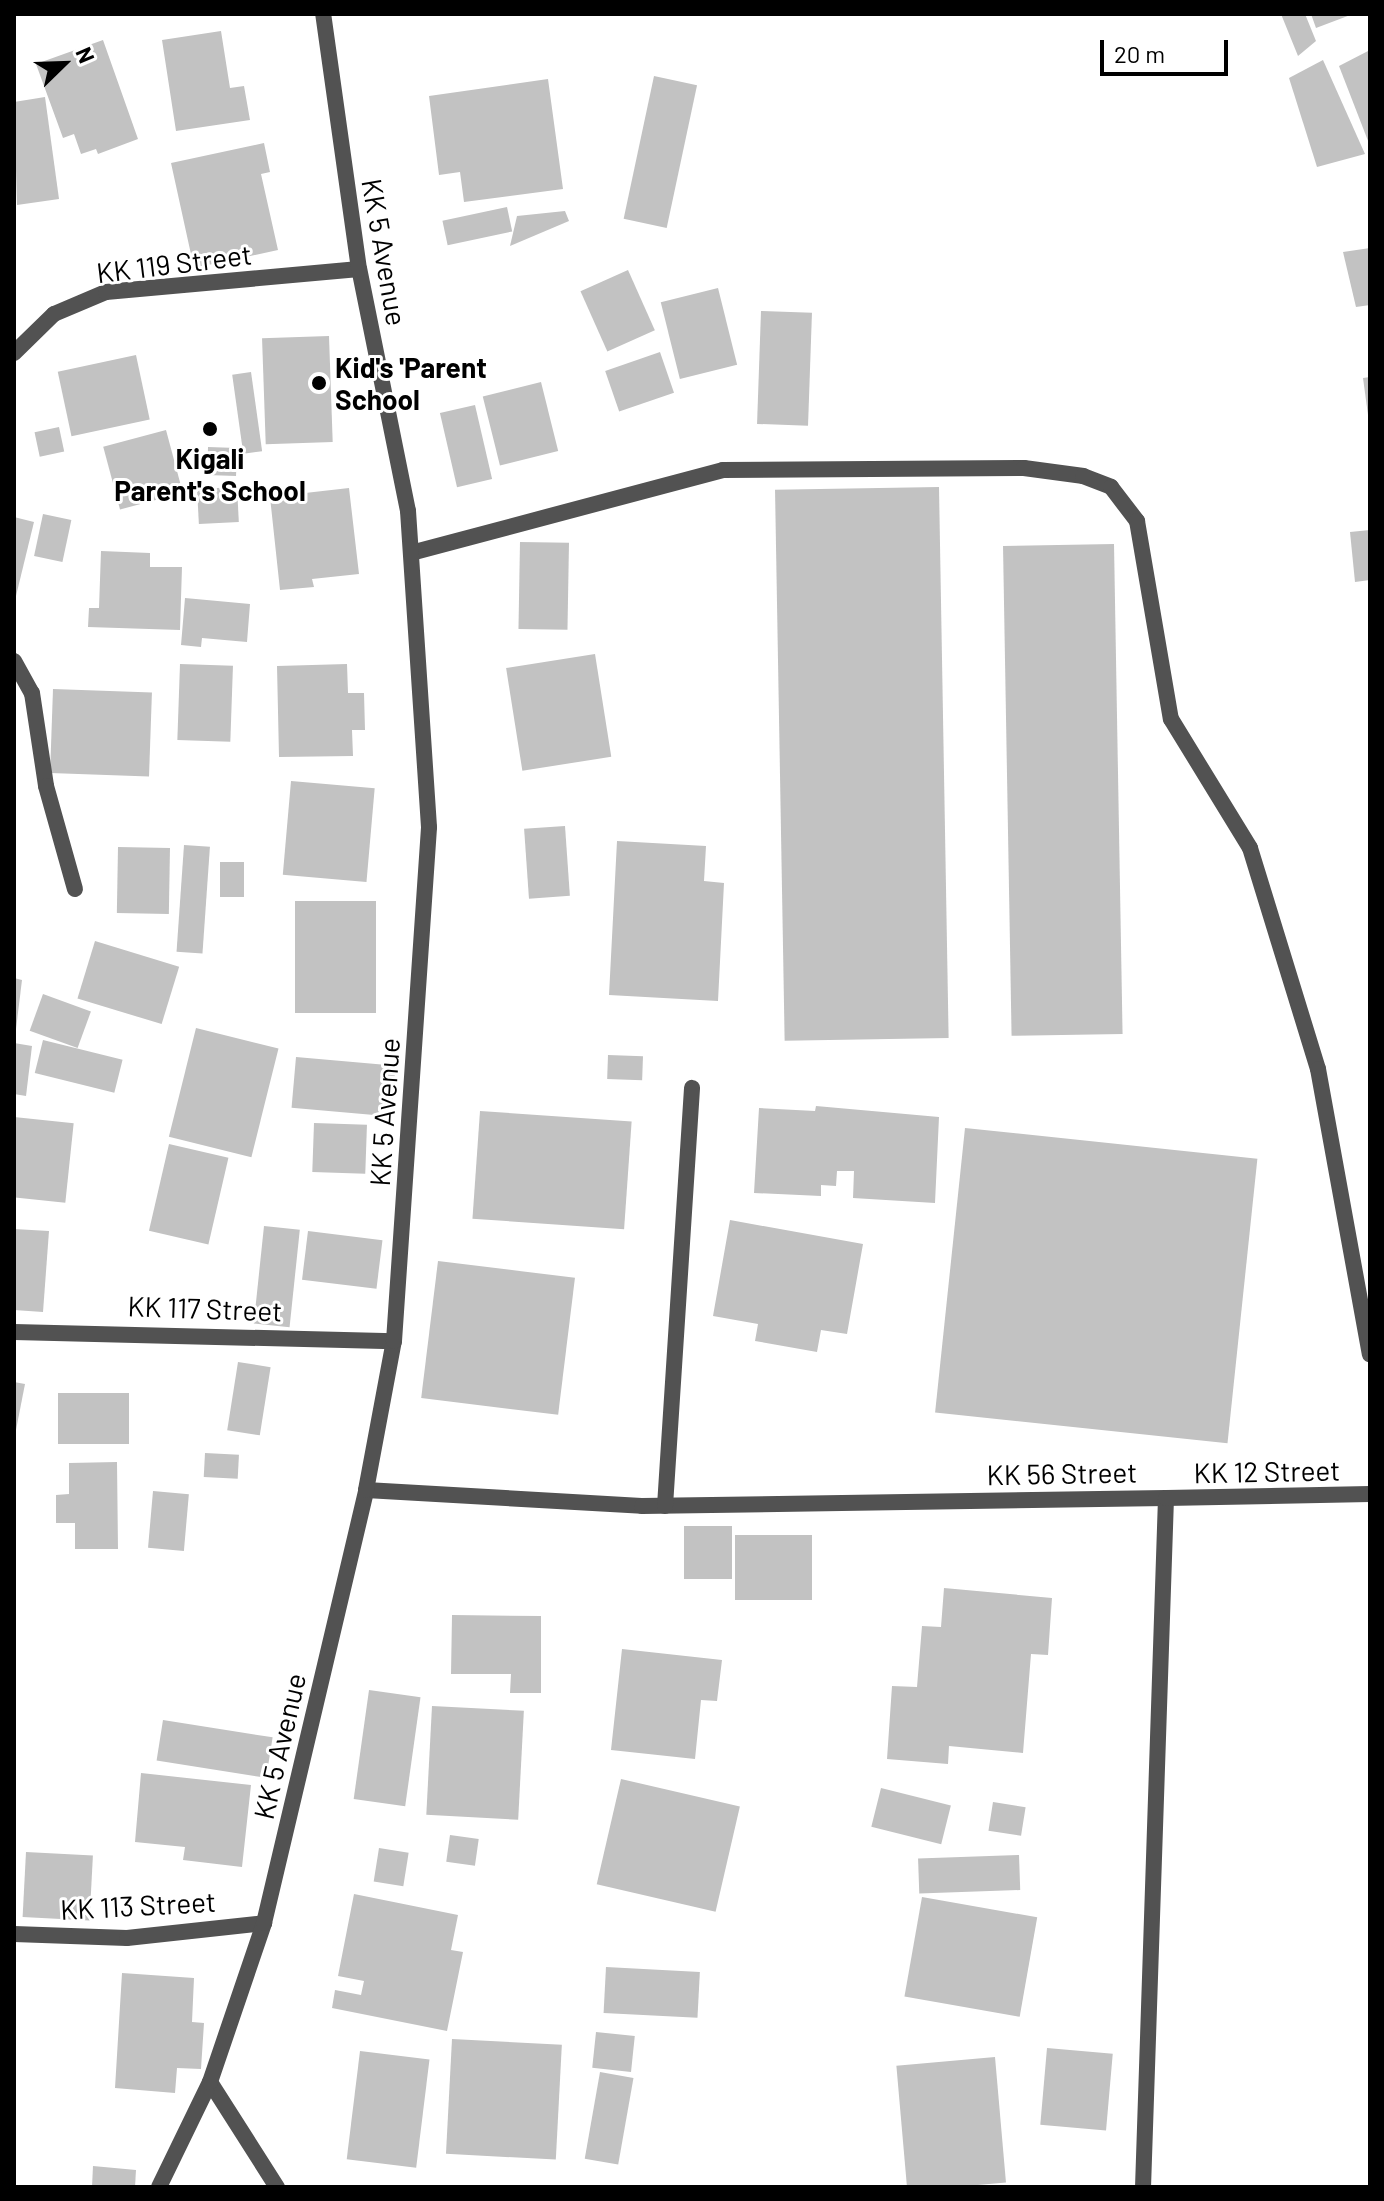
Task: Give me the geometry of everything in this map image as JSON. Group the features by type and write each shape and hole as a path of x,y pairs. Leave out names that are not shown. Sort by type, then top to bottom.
{"street":[{"name":"KK 5 Avenue","path":"159,2187 210,2082 264,1923 366,1490 394,1341 429,827 408,511 359,269 323,14"},
{"name":"KK 119 Street","path":"14,353 54,314 106,292 359,269"},
{"path":"411,553 723,470 1024,468 1083,476 1111,487 1137,521 1171,719 1250,848 1318,1069 1370,1354"},
{"path":"14,661 32,693 46,786 75,889"},
{"path":"665,1506 692,1088"},
{"name":"KK 117 Street","path":"14,1332 394,1341"},
{"name":"KK 56 Street","path":"366,1490 665,1506 1166,1498 1143,2187"},
{"name":"KK 12 Street","path":"1166,1498 1370,1494"},
{"name":"KK 113 Street","path":"14,1934 127,1938 264,1923"},
{"path":"210,2082 277,2187"}],"building":[{"path":"1281,14 1305,14 1316,41 1298,56"},
{"path":"1311,14 1353,14 1316,28"},
{"path":"221,31 230,88 244,86 250,120 176,131 162,40"},
{"path":"103,40 138,139 98,154 96,149 81,154 74,134 63,138 36,64"},
{"path":"1370,50 1370,146 1339,66"},
{"path":"1323,60 1365,154 1317,167 1289,78"},
{"path":"654,76 697,85 667,228 624,219"},
{"path":"548,79 563,189 464,202 460,172 439,175 429,96"},
{"path":"45,97 59,199 17,205 14,102"},
{"path":"264,143 270,172 261,174 278,250 194,268 171,163"},
{"path":"507,207 512,231 448,245 442,221"},
{"path":"565,211 569,221 510,246 517,216"},
{"path":"1370,248 1370,305 1356,307 1343,252"},
{"path":"628,270 655,330 607,351 580,291"},
{"path":"718,288 737,365 680,379 661,302"},
{"path":"761,311 812,313 808,426 757,424"},
{"path":"329,336 333,442 266,444 262,338"},
{"path":"660,352 674,393 619,412 605,371"},
{"path":"136,355 150,420 71,436 58,372"},
{"path":"251,372 262,451 243,454 232,375"},
{"path":"1370,377 1370,415 1368,415 1363,378"},
{"path":"541,382 558,451 500,465 483,397"},
{"path":"475,405 492,479 457,487 440,413"},
{"path":"59,427 64,451 40,457 35,432"},
{"path":"166,430 183,493 120,510 103,447"},
{"path":"208,447 237,448 236,476 207,475"},
{"path":"237,487 239,522 199,524 197,489"},
{"path":"939,487 949,1038 785,1041 775,490"},
{"path":"349,488 359,574 312,579 314,587 280,590 270,497"},
{"path":"43,514 71,520 62,562 34,556"},
{"path":"14,517 34,522 15,600 14,600"},
{"path":"1370,530 1370,580 1355,582 1350,532"},
{"path":"520,542 569,543 567,630 518,629"},
{"path":"1114,544 1123,1034 1012,1036 1003,546"},
{"path":"101,551 150,553 150,567 182,567 180,630 88,627 89,608 99,608"},
{"path":"185,598 250,604 247,642 202,638 201,647 181,645"},
{"path":"595,654 611,757 522,771 506,668"},
{"path":"180,664 233,666 230,742 177,740"},
{"path":"347,664 348,693 364,693 365,730 352,730 353,756 279,757 277,666"},
{"path":"53,689 152,692 149,776 50,773"},
{"path":"291,781 375,788 366,882 283,875"},
{"path":"565,826 570,896 529,899 524,829"},
{"path":"617,841 706,846 704,881 724,883 718,1001 609,995"},
{"path":"184,845 210,847 202,954 177,952"},
{"path":"118,847 170,848 169,914 117,913"},
{"path":"220,862 244,862 244,897 220,897"},
{"path":"295,901 376,901 376,1013 295,1013"},
{"path":"95,941 179,967 162,1024 77,998"},
{"path":"14,978 22,980 16,1029 14,1029"},
{"path":"43,994 91,1011 78,1048 30,1031"},
{"path":"196,1028 278,1049 251,1157 169,1137"},
{"path":"43,1040 123,1060 114,1093 35,1073"},
{"path":"14,1043 32,1046 26,1096 14,1094"},
{"path":"608,1055 643,1056 642,1080 607,1079"},
{"path":"296,1057 396,1066 391,1117 292,1108"},
{"path":"816,1106 939,1117 935,1203 853,1198 854,1171 837,1171 836,1186 821,1185 821,1196 754,1193 759,1108 815,1111"},
{"path":"480,1111 632,1122 624,1229 472,1219"},
{"path":"14,1117 74,1123 65,1203 14,1197"},
{"path":"314,1123 367,1125 365,1174 312,1172"},
{"path":"965,1128 1257,1159 1227,1443 935,1412"},
{"path":"169,1144 228,1158 208,1244 149,1231"},
{"path":"730,1220 863,1244 847,1334 821,1330 817,1352 755,1341 758,1324 713,1316"},
{"path":"264,1226 300,1230 290,1327 254,1323"},
{"path":"14,1229 49,1231 43,1312 14,1310"},
{"path":"308,1231 382,1240 376,1289 302,1280"},
{"path":"438,1261 575,1278 558,1415 421,1398"},
{"path":"238,1362 271,1367 260,1435 227,1430"},
{"path":"14,1382 25,1384 15,1435 14,1435"},
{"path":"58,1393 129,1393 129,1444 58,1444"},
{"path":"205,1453 239,1455 238,1479 204,1477"},
{"path":"117,1462 118,1549 75,1549 75,1523 56,1523 56,1495 69,1494 69,1463"},
{"path":"153,1491 189,1494 184,1551 148,1548"},
{"path":"684,1526 732,1526 732,1579 684,1579"},
{"path":"735,1535 812,1535 812,1600 735,1600"},
{"path":"944,1588 1052,1598 1048,1655 1031,1654 1023,1753 949,1746 948,1764 887,1759 892,1686 917,1687 922,1626 941,1627"},
{"path":"452,1615 541,1616 541,1693 510,1693 511,1674 451,1674"},
{"path":"622,1649 722,1660 717,1701 701,1700 695,1759 611,1750"},
{"path":"369,1690 420,1697 405,1806 354,1799"},
{"path":"432,1706 524,1711 518,1820 426,1815"},
{"path":"163,1720 273,1737 266,1778 157,1760"},
{"path":"141,1773 251,1785 242,1867 183,1860 185,1847 135,1842"},
{"path":"621,1779 740,1806 716,1912 597,1884"},
{"path":"881,1788 951,1805 941,1844 871,1827"},
{"path":"993,1802 1026,1807 1021,1836 988,1831"},
{"path":"450,1835 479,1839 475,1866 446,1862"},
{"path":"379,1848 409,1853 403,1886 374,1882"},
{"path":"26,1852 93,1856 90,1920 23,1917"},
{"path":"1019,1855 1020,1890 919,1894 918,1859"},
{"path":"354,1894 458,1915 451,1950 463,1952 447,2031 332,2008 335,1990 361,1995 364,1981 338,1976"},
{"path":"922,1897 1037,1917 1020,2017 904,1996"},
{"path":"606,1967 700,1972 697,2018 604,2013"},
{"path":"122,1973 194,1978 192,2022 204,2023 201,2069 177,2068 175,2093 115,2088"},
{"path":"596,2032 635,2036 631,2072 592,2068"},
{"path":"452,2039 562,2045 556,2160 446,2154"},
{"path":"1047,2048 1113,2054 1106,2130 1040,2125"},
{"path":"360,2051 429,2060 416,2168 347,2159"},
{"path":"995,2057 1006,2183 907,2187 896,2066"},
{"path":"600,2072 633,2078 618,2165 585,2159"},
{"path":"93,2166 136,2170 135,2187 92,2187"}],"place":[{"name":"Kid's 'Parent School","path":"319,383"},
{"name":"Kigali Parent's School","path":"210,429"}]}
